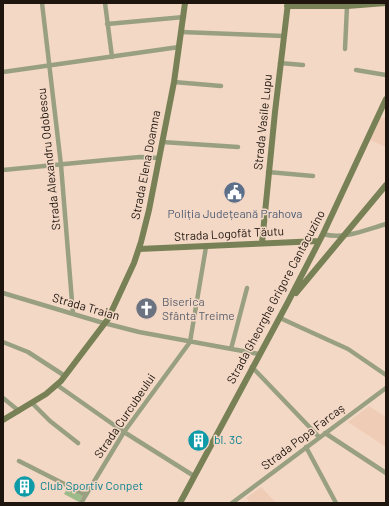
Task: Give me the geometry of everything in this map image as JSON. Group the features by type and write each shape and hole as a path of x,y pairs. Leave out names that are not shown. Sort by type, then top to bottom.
{"street":[{"name":"Strada Alexandru Odobescu","path":"42,3 61,165 73,314"},
{"path":"105,3 112,57"},
{"name":"Strada Elena Doamna","path":"3,420 32,403 57,385 65,376 105,324 139,249 149,210 174,82 185,3"},
{"path":"288,5 347,6 386,3"},
{"name":"Strada Vasile Lupu","path":"262,243 268,172 288,5"},
{"path":"345,49 347,6"},
{"path":"108,24 184,17"},
{"path":"182,32 284,36"},
{"path":"3,72 179,47"},
{"path":"280,63 303,65"},
{"path":"356,70 386,75"},
{"path":"174,82 221,86"},
{"name":"Strada Gheorghe Grigore Cantacuzino","path":"180,503 259,354 280,318 319,242 386,99"},
{"path":"162,142 238,147"},
{"path":"3,170 106,160 159,158"},
{"path":"268,172 313,176"},
{"path":"288,302 386,185"},
{"path":"323,234 343,236 386,224"},
{"name":"Strada Logofăt Tăutu","path":"139,249 206,247 262,243 319,242"},
{"path":"190,342 206,247"},
{"path":"231,349 247,288"},
{"name":"Strada Traian","path":"3,293 105,324 190,342 259,354"},
{"path":"280,318 348,349 386,375"},
{"path":"3,342 28,352 65,376"},
{"name":"Strada Curcubeului","path":"81,503 124,432 190,342"},
{"path":"252,367 319,437"},
{"path":"57,385 124,432 194,476"},
{"name":"Strada Popa Farcaș","path":"232,503 386,388"},
{"path":"3,398 19,411"},
{"path":"32,403 50,421 78,443"},
{"path":"325,433 386,473"},
{"path":"306,447 336,503"},
{"path":"20,461 86,494"}],"shaded area":[{"path":"381,117 386,119 386,147 370,140"},
{"path":"369,406 386,417 386,447 348,422"},
{"path":"261,487 276,503 251,503 246,498"}],"green space":[{"path":"68,487 83,495 79,502 64,494"}],"place":[{"name":"Poliția Județeană Prahova","path":"235,193"},
{"name":"Biserica Sfânta Treime","path":"147,309"},
{"name":"bl. 3C","path":"198,440"},
{"name":"Club Sportiv Conpet","path":"25,486"}]}
